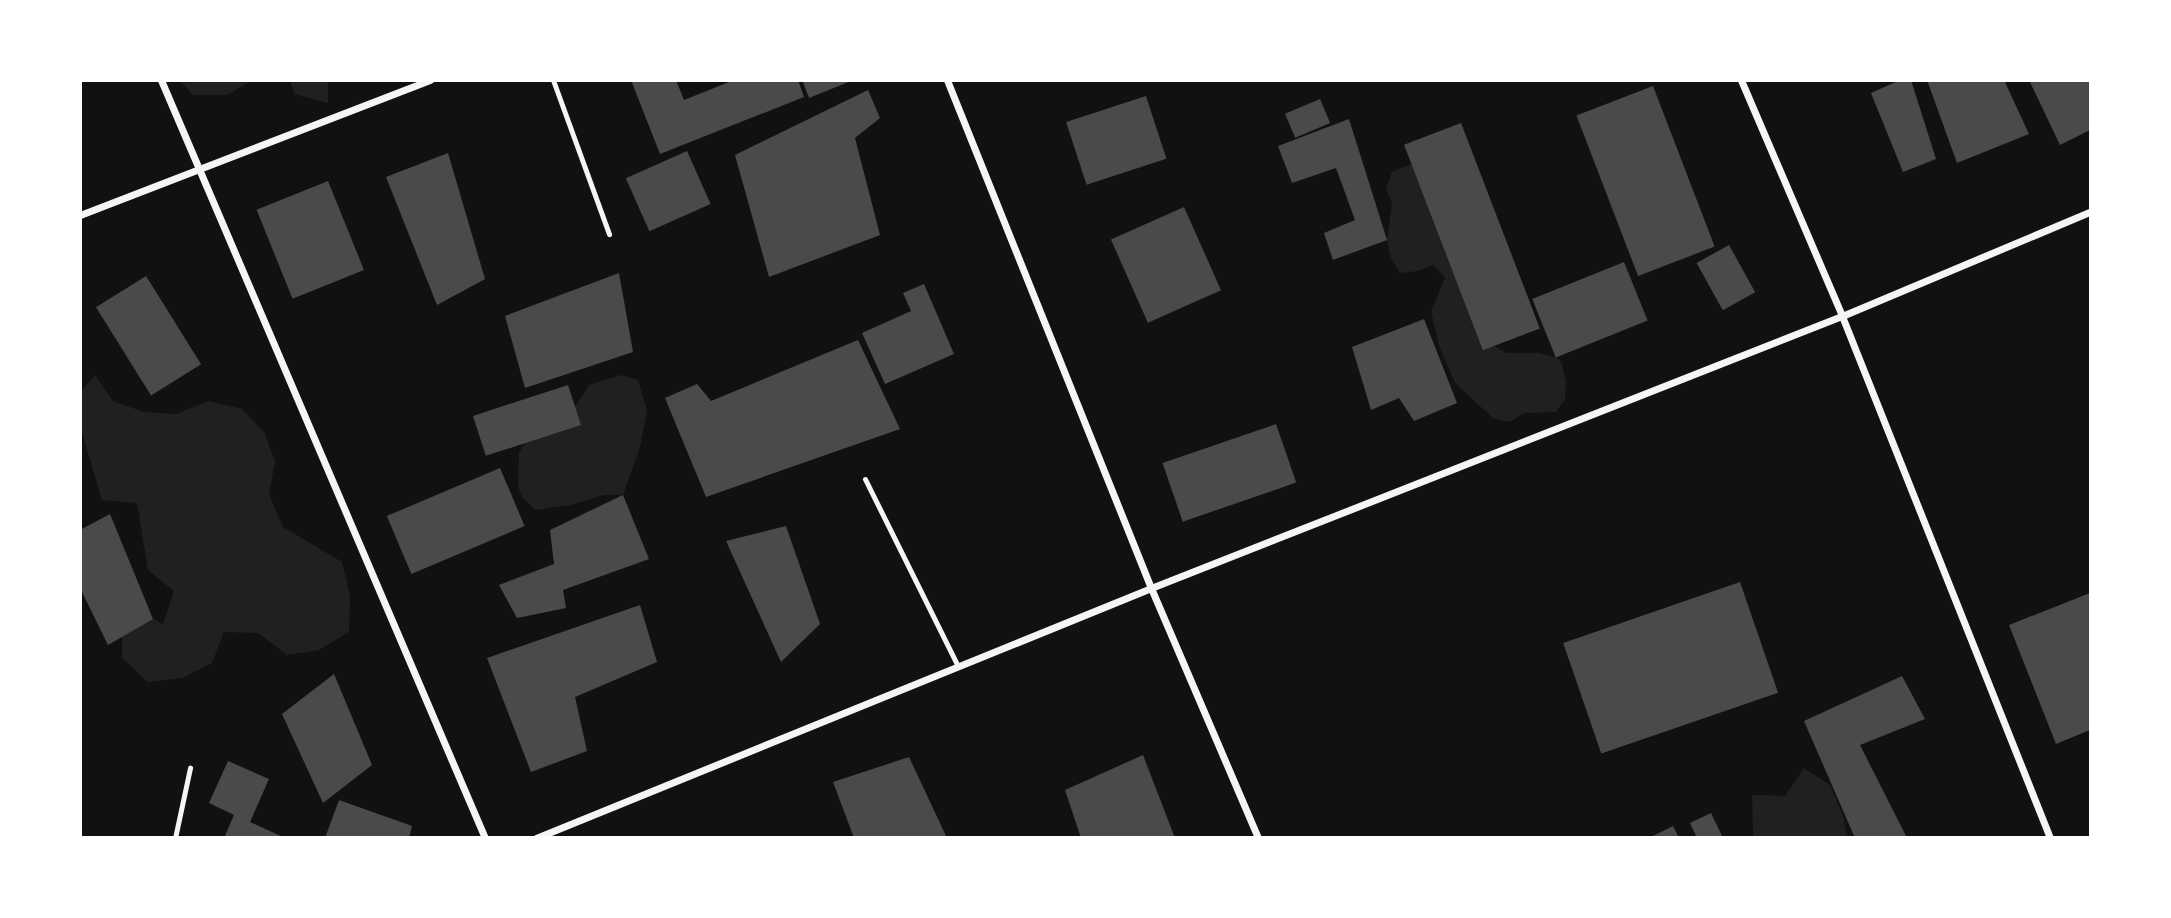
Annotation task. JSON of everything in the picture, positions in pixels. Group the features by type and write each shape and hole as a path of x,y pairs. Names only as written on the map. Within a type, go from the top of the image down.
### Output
{"street":[{"path":"161,80 485,838"},
{"path":"80,215 429,80"},
{"path":"947,80 1151,588 1258,838"},
{"path":"1741,80 1842,316 2050,838"},
{"path":"536,838 1151,588 1842,316 2091,212"}],"lane":[{"path":"553,80 609,234"},
{"path":"865,479 958,666"},
{"path":"175,838 190,768"}],"shaded area":[{"path":"180,81 251,81 227,95 193,95"},
{"path":"290,81 328,81 328,103 295,94"},
{"path":"1424,159 1481,338 1506,353 1539,353 1558,358 1566,382 1565,399 1556,412 1524,413 1510,422 1493,418 1455,383 1439,346 1431,311 1445,278 1433,265 1418,271 1400,273 1391,258 1387,240 1392,204 1386,189 1392,172"},
{"path":"95,375 113,401 144,412 177,414 208,401 242,409 264,432 275,461 269,494 283,527 342,562 350,596 349,632 319,650 287,655 258,633 224,632 212,663 183,678 148,682 122,658 122,634 153,619 163,624 174,591 148,570 137,503 102,500 81,429 80,392"},
{"path":"621,375 638,380 647,411 640,447 623,495 604,495 570,505 536,510 523,498 518,487 519,452 529,438 560,430 589,385"},
{"path":"1804,768 1830,785 1843,815 1847,837 1753,837 1752,795 1785,796"}],"building":[{"path":"631,80 676,80 684,100 734,80 798,80 804,97 660,154"},
{"path":"802,80 851,80 851,81 809,98"},
{"path":"1900,80 1911,80 1936,159 1903,172 1871,93"},
{"path":"1927,80 2004,80 2029,134 1957,163"},
{"path":"2029,80 2090,80 2090,130 2060,145"},
{"path":"1653,86 1715,247 1638,276 1576,115"},
{"path":"868,90 880,118 855,138 880,235 769,277 735,155"},
{"path":"1146,96 1166,159 1087,185 1066,122"},
{"path":"1320,99 1330,123 1295,138 1285,114"},
{"path":"1349,119 1387,240 1333,260 1324,233 1355,220 1336,168 1292,183 1278,146"},
{"path":"1461,123 1540,328 1483,350 1404,145"},
{"path":"687,151 711,204 649,231 626,178"},
{"path":"448,153 485,279 437,305 386,177"},
{"path":"328,181 364,270 293,299 257,210"},
{"path":"1184,207 1221,290 1148,323 1111,240"},
{"path":"1729,245 1755,292 1723,310 1697,263"},
{"path":"1624,262 1648,320 1556,357 1532,299"},
{"path":"619,273 633,352 525,388 505,316"},
{"path":"146,276 201,364 151,395 96,307"},
{"path":"924,284 954,354 885,384 862,333 911,311 903,293"},
{"path":"1424,319 1457,403 1414,421 1399,398 1371,410 1352,347"},
{"path":"858,340 900,429 706,497 665,398 697,384 711,401"},
{"path":"568,385 581,425 486,456 473,416"},
{"path":"1276,424 1296,483 1183,522 1163,463"},
{"path":"500,468 525,526 411,574 387,516"},
{"path":"623,495 649,559 563,590 566,608 517,618 499,585 554,564 550,530"},
{"path":"110,514 153,619 108,645 80,588 80,530"},
{"path":"786,526 820,624 781,662 726,541"},
{"path":"1740,582 1778,693 1601,754 1563,643"},
{"path":"2090,593 2090,730 2056,744 2009,625"},
{"path":"640,605 657,662 575,697 587,751 531,772 487,658"},
{"path":"334,674 372,765 323,803 282,714"},
{"path":"1902,676 1925,719 1860,745 1906,836 1855,838 1804,721"},
{"path":"1143,755 1175,838 1081,838 1065,790"},
{"path":"909,757 947,838 854,838 833,782"},
{"path":"228,761 269,779 250,822 285,838 224,838 234,815 209,803"},
{"path":"339,800 412,826 409,838 325,838"},
{"path":"1711,813 1723,838 1697,838 1690,823"},
{"path":"1673,826 1679,838 1649,838"}]}
